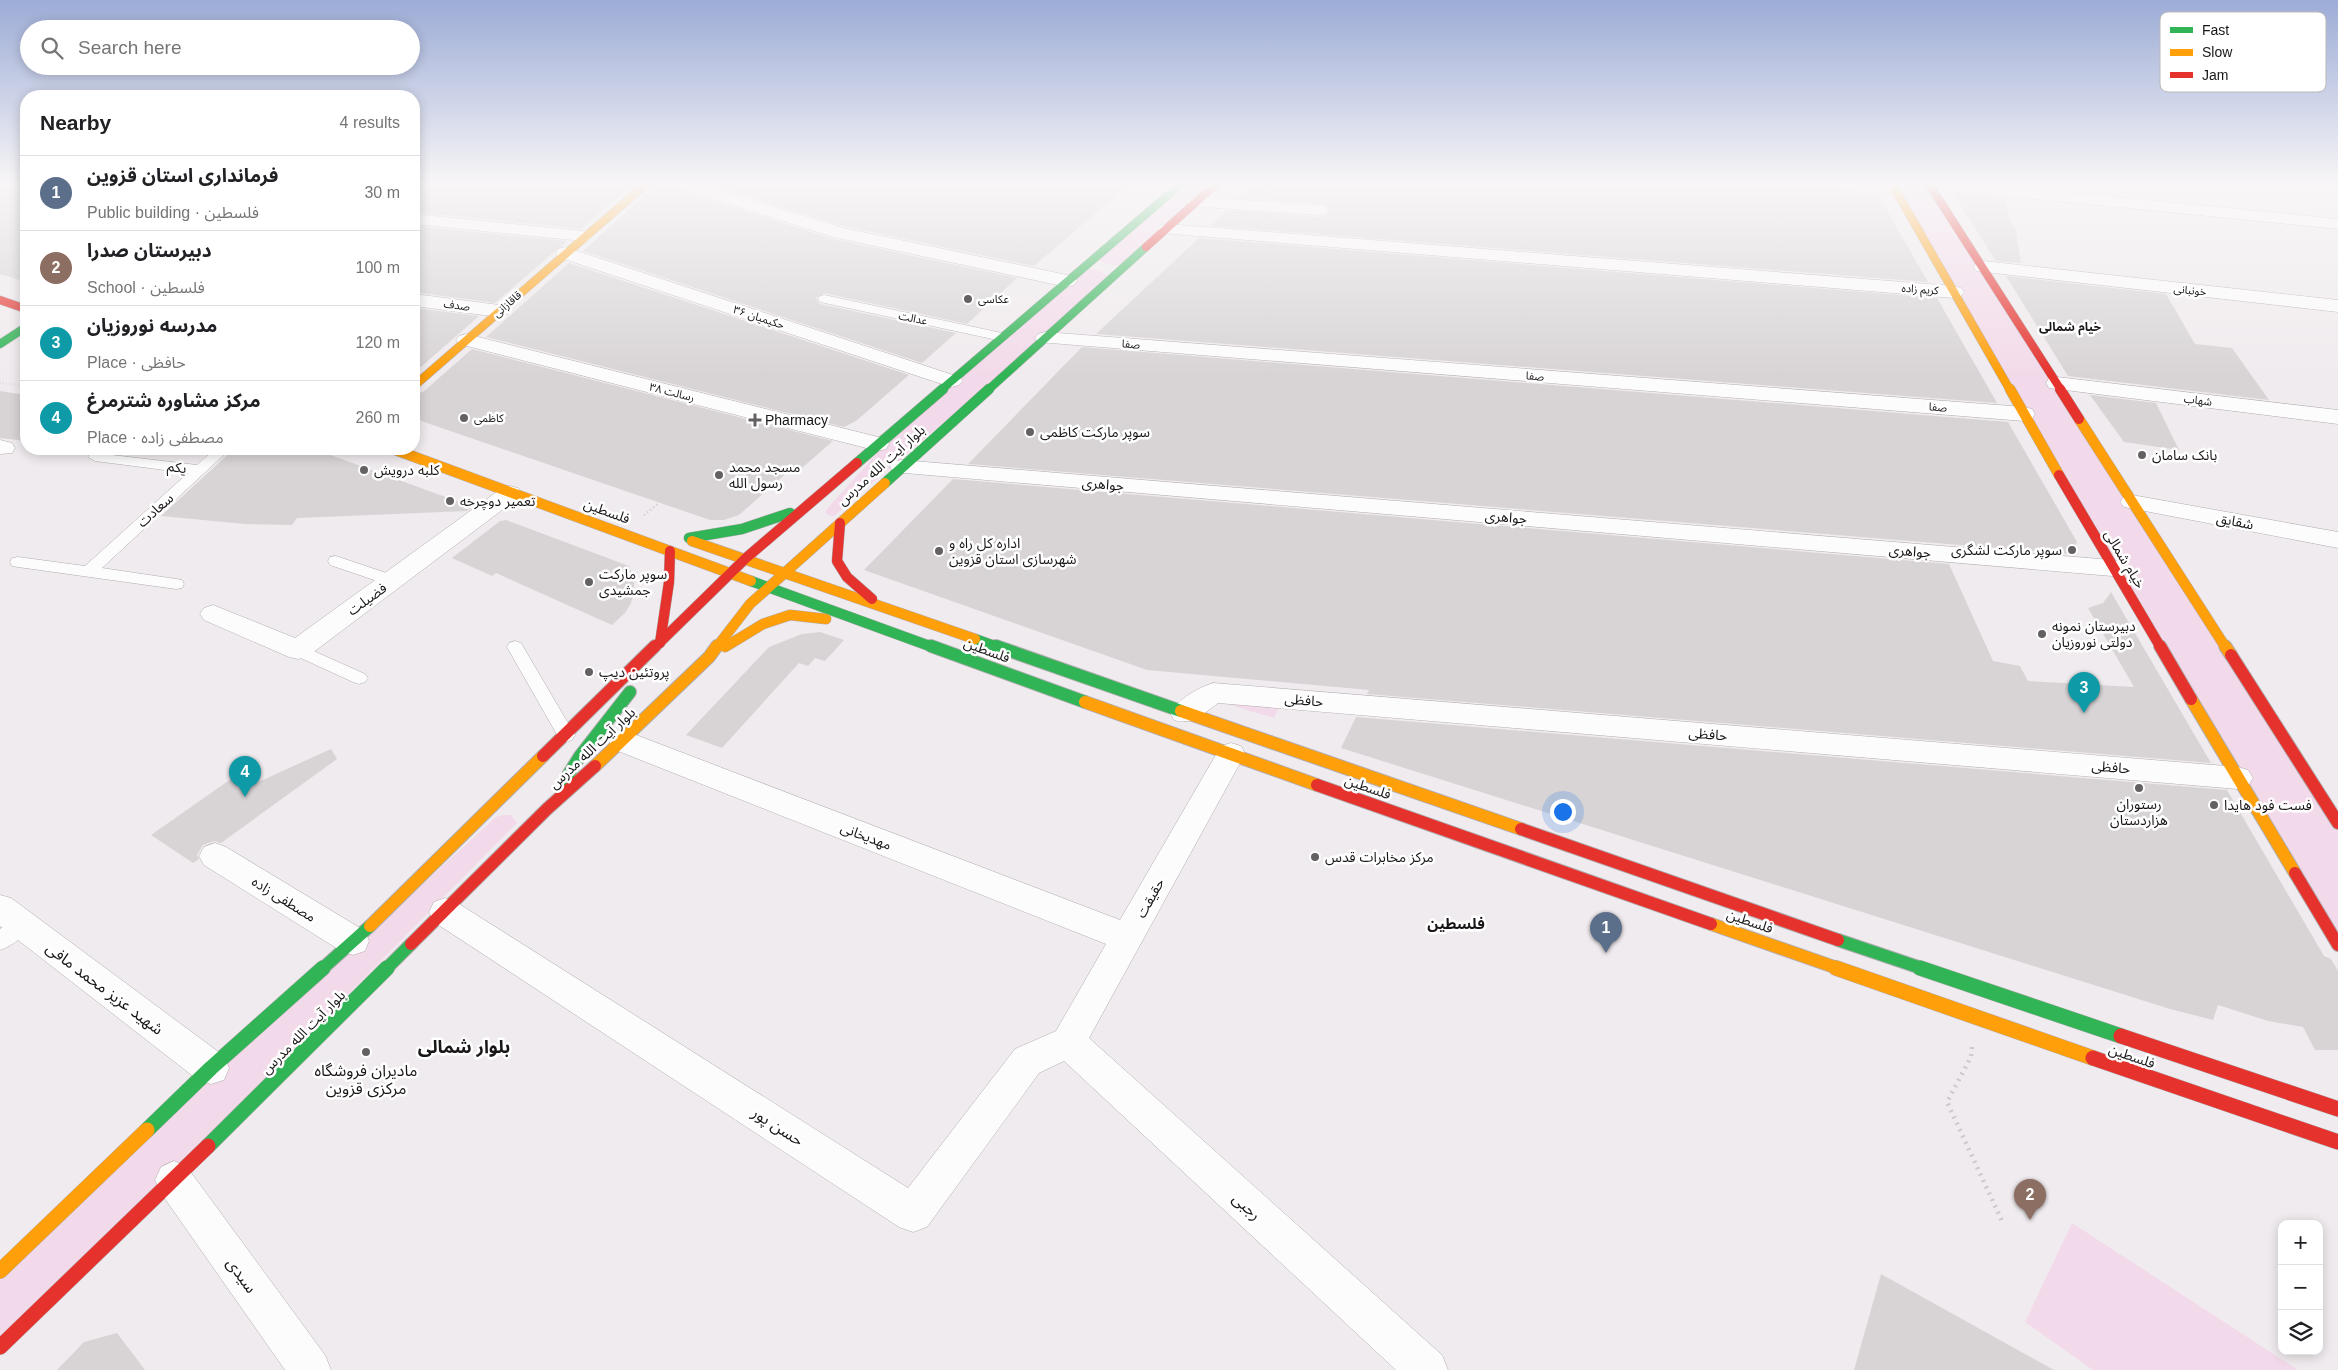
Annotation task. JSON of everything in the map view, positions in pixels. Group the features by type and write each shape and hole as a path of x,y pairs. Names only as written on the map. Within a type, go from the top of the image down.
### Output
{"main road":[{"name":"قاقازانی","path":"420,381 570,248"},
{"name":"بلوار آیت الله مدرس","path":"0,1271 211,1068 362,933 746,558 1106,248"},
{"name":"بلوار آیت الله مدرس","path":"0,1347 174,1180 547,809 623,740 709,657 750,604 789,565 840,523 1146,248"},
{"name":"خیام شمالی","path":"1929,248 2112,568 2338,946"},
{"path":"1971,248 2338,823"},
{"path":"1095,257 1106,264 1125,266"},
{"path":"1082,268 1101,270 1111,279"},
{"path":"0,300 20,307"},
{"path":"0,344 20,331"},
{"path":"781,544 863,469 907,420"},
{"name":"فلسطین","path":"409,455 730,573 740,582 768,588 1231,754 2228,1106 2338,1142"},
{"path":"685,538 742,529 801,509"},
{"name":"فلسطین","path":"637,521 766,566 789,565 880,606 1184,714 2023,1004 2337,1108"},
{"path":"840,523 838,561 847,577 880,606"},
{"path":"660,643 669,582 670,551"},
{"path":"768,588 766,566 770,554"},
{"path":"740,582 746,558"},
{"path":"709,657 763,624 790,615 868,624"},
{"path":"547,809 580,756 637,683"},
{"path":"362,933 496,817"},
{"path":"415,941 516,827 517,823"}],"street":[{"path":"909,248 1067,281"},
{"name":"کریم زاده","path":"1404,248 1954,292"},
{"name":"۳۶ حکیمیان","path":"565,253 952,381"},
{"name":"خونبانی","path":"1983,267 2338,306"},
{"name":"صدف","path":"420,301 500,311"},
{"name":"صفا","path":"1045,338 2024,414"},
{"name":"۳۸ رسالت","path":"466,340 878,444"},
{"name":"شهاب","path":"2057,383 2338,417"},
{"name":"جواهری","path":"901,467 2112,568"},
{"name":"فضیلت","path":"298,650 510,493"},
{"name":"شقایق","path":"2132,502 2338,540"},
{"path":"212,614 298,650"},
{"name":"حافظی","path":"1184,714 1213,693 2238,778"},
{"name":"مهدیخانی","path":"623,740 1110,930"},
{"name":"حقیقت","path":"1068,1042 1231,754"},
{"name":"مصطفی زاده","path":"215,856 362,933"},
{"name":"حسن پور","path":"445,912 913,1212 1026,1061 1068,1042"},
{"name":"شهید عزیز محمد مافی","path":"7,924 211,1068"},
{"name":"رجبی","path":"1068,1042 1420,1368"},
{"name":"سیدی","path":"174,1180 310,1370"}],"lane":[{"name":"عدالت","path":"824,299 1002,337"},
{"name":"سعادت","path":"88,572 216,455"},
{"name":"یکم","path":"95,456 200,470"},
{"path":"336,561 392,581"},
{"path":"18,562 176,584"},
{"path":"515,647 566,735"},
{"path":"298,650 360,678"}],"path":[{"path":"0,383 20,385"},
{"path":"637,521 659,503"},
{"path":"1973,1016 1971,1057 1946,1102 2002,1221"}],"shaded area":[{"path":"1106,248 1146,248 1125,267 1106,264 1095,257"},
{"path":"1929,248 1970,248 2338,823 2338,945"},
{"path":"1082,268 1101,271 1111,279 834,516 828,515 827,509 907,420"},
{"path":"1228,698 1281,703 1274,718 1227,704"},
{"path":"511,815 517,823 0,1347 0,1271 496,817"},
{"path":"2072,1223 2298,1370 2093,1370 2025,1322"}],"building":[{"path":"0,248 20,248 20,280 0,274"},
{"path":"420,248 559,248 495,303 420,293"},
{"path":"586,248 875,248 1017,278 967,324 824,293 816,298 820,304 956,333 922,363 583,251"},
{"path":"948,248 1055,248 1034,266"},
{"path":"1188,248 1321,248 1937,298 1997,403 1096,334"},
{"path":"1492,248 1908,248 1928,282"},
{"path":"1988,248 2019,248 2021,263 1996,261"},
{"path":"569,263 909,375 856,421 844,427 486,337"},
{"path":"2006,276 2166,294 2195,344 2232,348 2269,400 2068,376"},
{"path":"420,309 479,316 420,368"},
{"path":"1082,347 2008,422 2077,542 2070,554 968,464"},
{"path":"472,349 833,441 795,474 789,471 739,515 724,520 710,520 424,422 420,420 420,393"},
{"path":"0,391 20,394 20,440 0,438"},
{"path":"2090,395 2156,403 2179,450 2124,442"},
{"path":"227,455 330,455 473,507 467,511 297,518 292,525 245,524 161,516"},
{"path":"953,479 1949,564 1993,661 2020,666 2028,681 2134,687 2088,608 2103,603 2111,592 2211,763 1367,694 1369,690 1147,670 864,570"},
{"path":"506,520 629,566 634,580 634,591 631,603 625,613 612,625 496,573 492,576 452,558 500,521"},
{"path":"820,632 844,640 825,661 815,658 808,666 799,663 722,748 686,735 769,647 802,634"},
{"path":"1356,717 2227,790 2324,956 2331,959 2338,971 2338,1050 2315,1050 2303,1027 2268,1021 2218,1005 2213,1020 2170,1009 1341,748"},
{"path":"331,749 337,759 221,843 214,841 203,845 197,855 199,859 193,863 151,835 231,779 245,788"},
{"path":"1881,1274 2054,1370 1854,1370"},
{"path":"117,1333 145,1370 57,1370 84,1342"}],"traffic: fast":[{"path":"857,463 1107,248"},
{"path":"885,483 1145,248"},
{"path":"0,344 20,331"},
{"path":"689,538 742,529 790,513"},
{"path":"751,581 1085,702"},
{"path":"975,639 1181,711"},
{"path":"565,780 580,756 630,692"},
{"path":"147,1130 211,1068 370,926"},
{"path":"1838,940 2121,1036"},
{"path":"208,1146 411,944"}],"traffic: slow":[{"path":"420,381 573,248"},
{"path":"1929,248 2059,475"},
{"path":"2079,419 2231,655"},
{"path":"409,455 751,581"},
{"path":"595,766 709,657 750,604 885,483"},
{"path":"692,541 975,639"},
{"path":"725,647 763,624 790,615 826,619"},
{"path":"2191,699 2295,873"},
{"path":"1085,702 1317,785"},
{"path":"1181,711 1521,829"},
{"path":"370,926 543,756"},
{"path":"1711,924 2093,1058"},
{"path":"0,1271 147,1130"}],"traffic: jam":[{"path":"1970,248 2079,419"},
{"path":"0,300 20,307"},
{"path":"543,756 746,558 857,463"},
{"path":"2059,475 2191,699"},
{"path":"840,523 837,561 847,577 872,599"},
{"path":"660,643 669,582 670,551"},
{"path":"2231,655 2338,823"},
{"path":"411,944 547,809 595,766"},
{"path":"1317,785 1711,924"},
{"path":"1521,829 1838,940"},
{"path":"2295,873 2338,945"},
{"path":"2121,1036 2338,1109"},
{"path":"2093,1058 2338,1142"},
{"path":"0,1347 208,1146"}],"place":[{"name":"عکاسی","path":"968,299"},
{"name":"کاظمی","path":"464,418"},
{"name":"Pharmacy","path":"755,420"},
{"name":"سوپر مارکت کاظمی","path":"1030,432"},
{"name":"بانک سامان","path":"2142,455"},
{"name":"کلبه درویش","path":"364,470"},
{"name":"مسجد محمد رسول الله","path":"719,475"},
{"name":"تعمیر دوچرخه","path":"450,501"},
{"name":"سوپر مارکت لشگری","path":"2072,550"},
{"name":"اداره کل راه و شهرسازی استان قزوین","path":"939,551"},
{"name":"سوپر مارکت جمشیدی","path":"589,582"},
{"name":"دبیرستان نمونه دولتی نوروزیان","path":"2042,634"},
{"name":"پروتئین دیپ","path":"589,672"},
{"name":"مدرسه نوروزیان","path":"2084,713"},
{"name":"رستوران هزاردستان","path":"2139,788"},
{"name":"مرکز مشاوره شترمرغ","path":"245,797"},
{"name":"فست فود هایدا","path":"2214,805"},
{"name":"مرکز مخابرات قدس","path":"1315,857"},
{"name":"فرمانداری استان قزوین","path":"1606,953"},
{"name":"مادیران فروشگاه مرکزی قزوین","path":"366,1052"},
{"name":"دبیرستان صدرا","path":"2030,1220"}],"district":[{"name":"خیام شمالی","path":"2070,327"},
{"name":"فلسطین","path":"1456,924"},
{"name":"بلوار شمالی","path":"464,1047"}]}
